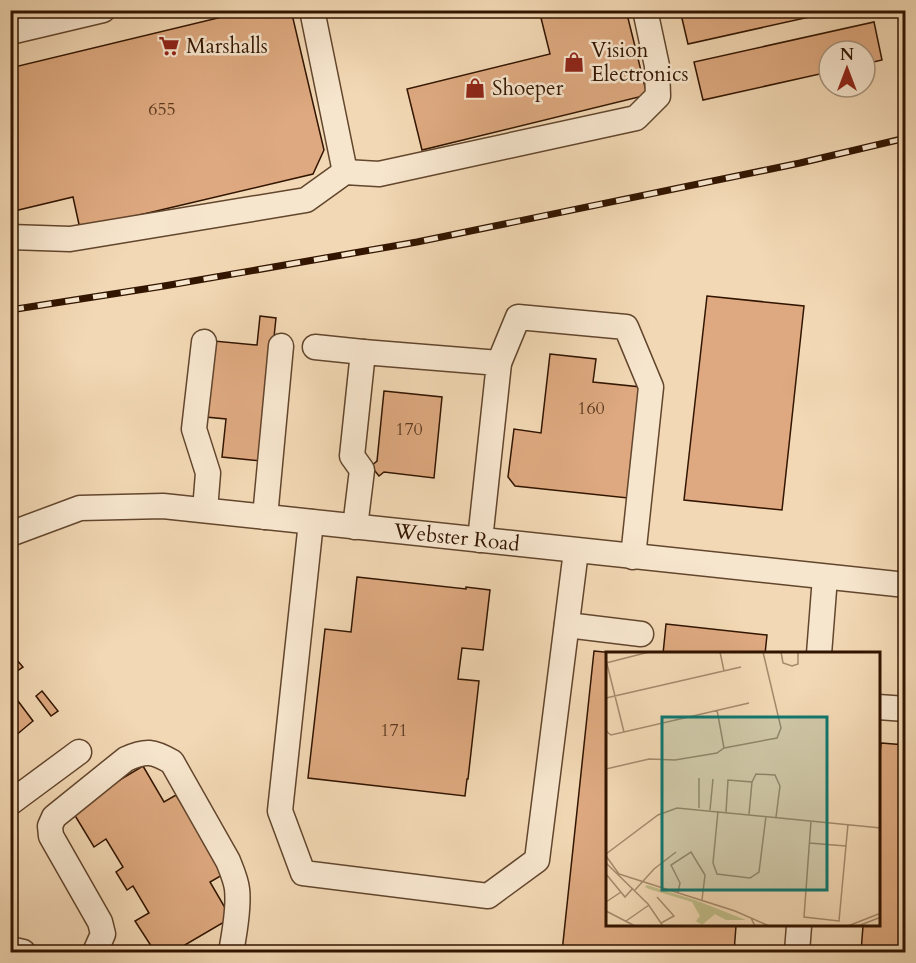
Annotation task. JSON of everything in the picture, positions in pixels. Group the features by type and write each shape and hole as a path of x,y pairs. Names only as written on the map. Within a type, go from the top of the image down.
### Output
{"street":[{"path":"10,32 104,10"},
{"path":"312,10 345,172"},
{"path":"10,237 70,239 306,200 345,172 379,174 636,118 658,96 657,66 645,10"},
{"path":"480,540 499,363 518,317 626,327 651,387 633,557"},
{"path":"204,342 194,429 208,473 204,510"},
{"path":"265,517 281,346"},
{"path":"315,347 499,363"},
{"path":"355,527 362,470 352,456 363,352"},
{"name":"Webster Road","path":"10,534 80,508 163,506 906,585"},
{"path":"311,522 280,811 303,873 488,896 537,860 576,551"},
{"path":"819,652 825,577"},
{"path":"567,625 640,634"},
{"path":"880,707 906,709"},
{"path":"10,803 79,752"},
{"path":"95,952 103,934 100,922 51,836 50,826 54,817 126,759 139,753 150,752 159,754 172,762 235,877 238,891 231,952"},
{"path":"797,952 799,927"},
{"path":"10,949 22,952"}],"building":[{"path":"251,10 291,10 324,150 313,174 80,229 73,197 10,212 10,68"},
{"path":"539,10 626,10 647,95 422,150 407,89 550,54"},
{"path":"680,10 841,10 688,44"},
{"path":"874,22 882,60 877,61 877,39 817,39 817,75 703,100 694,62"},
{"path":"707,296 804,306 782,510 684,500"},
{"path":"260,316 276,318 261,461 222,457 226,419 206,417 214,341 257,345"},
{"path":"550,354 596,359 593,382 641,387 628,498 515,486 508,477 514,429 541,433"},
{"path":"384,391 442,397 434,478 384,472 379,476 371,466 377,461"},
{"path":"357,577 490,590 483,650 462,648 458,679 479,681 465,796 308,778 325,629 351,632"},
{"path":"666,624 767,635 765,652 663,652"},
{"path":"594,651 606,652 606,927 736,927 734,952 562,952"},
{"path":"10,652 23,667 14,673 10,669"},
{"path":"42,691 58,711 51,716 36,696"},
{"path":"18,701 33,721 15,736 10,730 10,707"},
{"path":"881,743 906,745 906,952 861,952 863,927 880,927"},
{"path":"143,766 164,802 176,795 224,874 210,882 231,918 173,952 155,952 135,921 149,913 133,886 127,890 116,872 123,867 106,839 94,847 71,809"}],"railway":[{"path":"10,310 417,242 800,163 906,138"}],"place":[{"name":"Marshalls","path":"169,46"},
{"name":"Vision Electronics","path":"574,62"},
{"name":"Shoeper","path":"475,88"}]}
